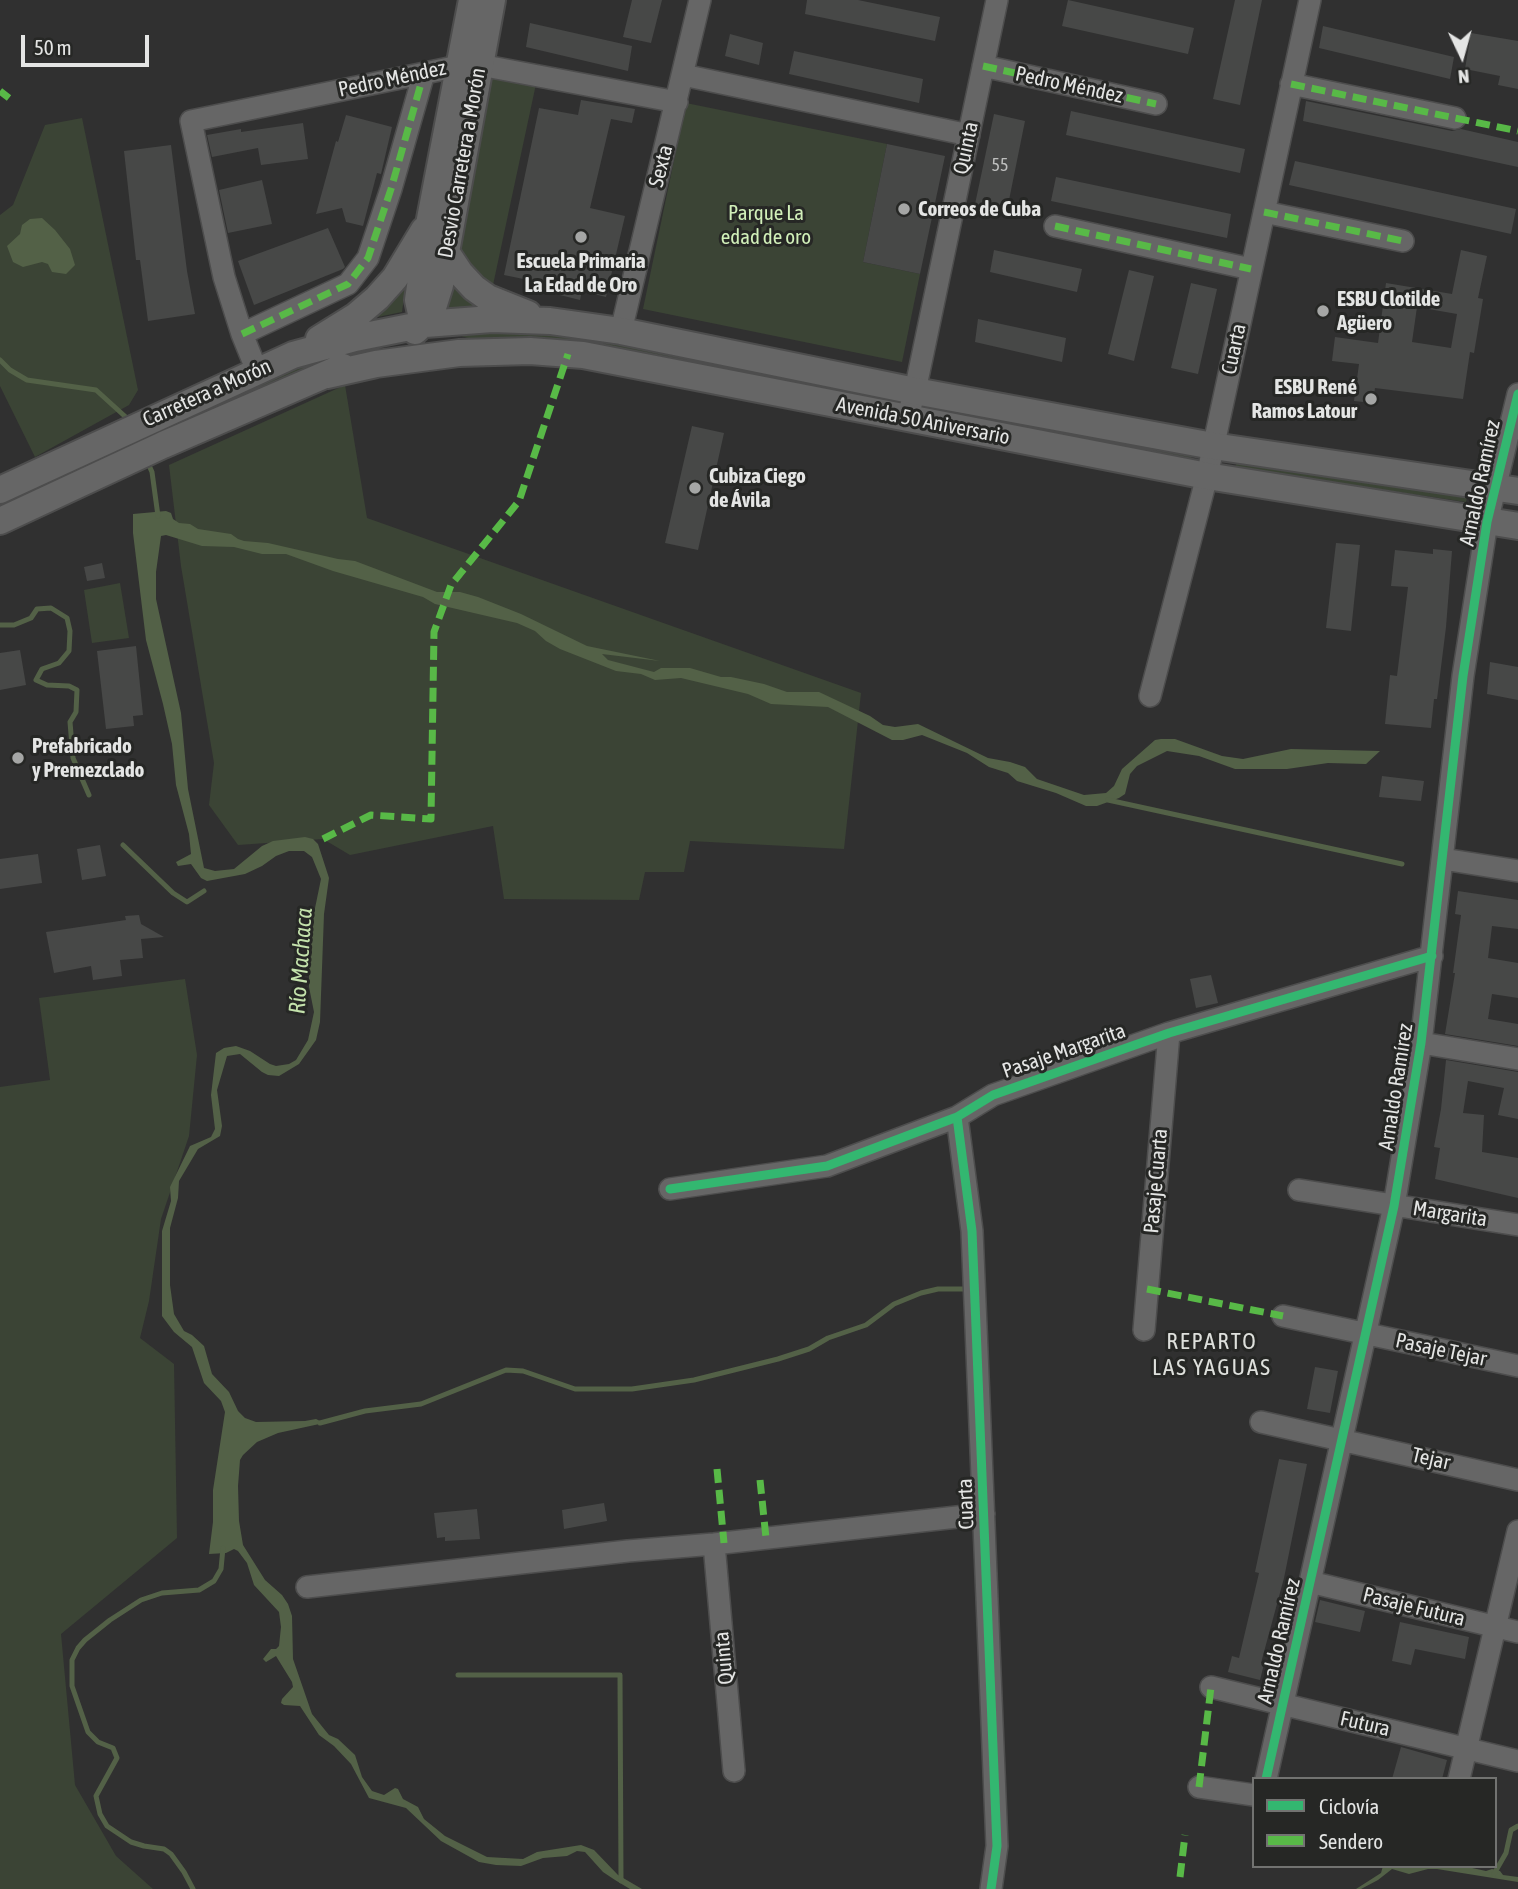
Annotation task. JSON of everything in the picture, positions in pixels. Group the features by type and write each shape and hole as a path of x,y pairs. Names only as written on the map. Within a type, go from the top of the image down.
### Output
{"main road":[{"name":"Desvio Carretera a Morón","path":"472,0 469,65 446,252 435,306 425,324 420,316 418,300 430,219 469,65 492,0"},
{"path":"293,355 356,316 377,298 395,278 430,219"},
{"path":"446,252 460,273 488,298 550,321"},
{"name":"Avenida 50 Aniversario","path":"425,324 492,319 550,321 621,331 915,391 1213,446 1506,490"},
{"path":"327,375 400,341 425,324 435,336 459,353"},
{"name":"Carretera a Morón","path":"0,490 293,355 342,341 425,324"},
{"name":"Avenida 50 Aniversario","path":"327,375 387,362 459,353 530,351 583,355 1207,476 1518,526"},
{"path":"765,391 771,361"},
{"name":"Carretera a Morón","path":"0,521 163,445 327,375"}],"street":[{"name":"Sexta","path":"621,331 700,0"},
{"name":"Quinta","path":"907,419 997,0"},
{"name":"Cuarta","path":"1150,696 1207,476 1310,0"},
{"name":"Pedro Méndez","path":"242,334 224,277 191,121 469,65 677,102"},
{"name":"Pedro Méndez","path":"983,66 1156,104"},
{"path":"257,371 242,334 348,284 368,258 424,73"},
{"path":"683,75 969,135"},
{"path":"1291,84 1455,118"},
{"path":"1264,212 1403,241"},
{"path":"1055,226 1251,269"},
{"name":"Arnaldo Ramírez","path":"1266,1777 1394,1206 1422,1043 1463,676 1487,522 1506,490 1518,394"},
{"path":"1443,859 1518,871"},
{"name":"Pasaje Margarita","path":"670,1189 827,1166 957,1117 993,1095 1169,1033 1432,956"},
{"name":"Pasaje Cuarta","path":"1144,1330 1169,1033"},
{"path":"1422,1043 1518,1059"},
{"name":"Cuarta","path":"957,1117 972,1231 997,1846 991,1889"},
{"name":"Margarita","path":"1299,1190 1518,1226"},
{"name":"Pasaje Tejar","path":"1283,1316 1518,1366"},
{"name":"Tejar","path":"1261,1422 1518,1480"},
{"path":"307,1587 984,1514"},
{"path":"1460,1777 1518,1531"},
{"name":"Quinta","path":"714,1544 734,1772"},
{"name":"Pasaje Futura","path":"1310,1582 1518,1632"},
{"name":"Futura","path":"1211,1687 1518,1761"},
{"path":"1199,1787 1252,1795"}],"green space":[{"path":"491,75 536,84 493,285 479,279 460,254 458,231"},
{"name":"Parque La edad de oro","path":"686,103 887,144 863,262 920,274 902,362 643,309"},
{"path":"82,118 138,390 129,405 35,457 0,386 0,215 13,205 45,125"},
{"path":"452,279 484,307 447,307"},
{"path":"406,283 402,312 363,320"},
{"path":"545,329 745,367 744,374 544,340 468,338 454,334"},
{"path":"354,351 169,428 165,423 332,354"},
{"path":"799,376 892,394 891,401 797,384"},
{"path":"345,385 367,518 861,693 844,849 690,841 684,872 645,872 639,900 504,899 493,826 350,855 323,839 238,845 209,805 214,763 181,566 169,465"},
{"path":"940,406 1193,452 1190,461 938,414"},
{"path":"1237,461 1468,493 1466,502 1235,468"},
{"path":"120,583 129,638 92,643 84,590"},
{"path":"185,979 197,1055 189,1136 161,1219 149,1301 140,1338 174,1364 177,1538 61,1634 75,1785 116,1856 153,1889 0,1889 0,1087 50,1080 39,998"}],"shaded area":[{"path":"42,218 70,249 75,265 66,274 52,272 48,264 42,262 23,267 13,262 7,246 20,234 22,225 30,219"},
{"path":"166,511 179,523 190,524 198,529 231,534 244,541 268,543 355,561 437,592 460,592 478,597 521,614 587,646 660,661 602,654 608,660 654,672 661,668 690,668 721,677 764,684 787,692 819,692 883,725 895,727 918,724 988,758 1025,767 1037,779 1084,795 1106,793 1114,786 1122,769 1155,740 1161,739 1175,739 1222,756 1243,759 1291,749 1380,751 1366,764 1328,763 1287,769 1235,769 1199,756 1167,751 1137,766 1130,774 1125,794 1097,806 1086,806 1017,781 1008,773 989,767 967,753 922,735 892,740 828,707 771,704 748,694 681,678 655,680 641,674 616,671 560,649 535,631 517,623 435,604 423,597 333,571 286,554 262,554 234,547 202,546 166,535 161,536 156,572 156,599 181,713 188,789 204,868 215,871 234,869 262,846 273,841 305,837 318,844 329,878 324,914 320,1022 316,1040 299,1064 279,1076 262,1072 240,1054 227,1056 217,1090 222,1126 220,1136 198,1149 179,1181 178,1198 170,1228 170,1285 174,1314 184,1331 204,1346 212,1374 229,1392 238,1411 245,1418 256,1422 316,1419 324,1423 278,1433 257,1442 243,1455 240,1460 238,1486 243,1545 265,1580 288,1604 292,1616 293,1659 312,1714 329,1735 338,1739 355,1755 362,1777 372,1791 384,1795 395,1788 398,1789 403,1799 418,1807 424,1819 445,1836 487,1857 523,1859 537,1852 581,1845 594,1850 618,1875 642,1889 630,1889 615,1880 603,1872 585,1852 577,1851 567,1856 543,1858 521,1866 479,1862 441,1841 406,1808 369,1798 351,1764 319,1735 300,1706 281,1703 293,1687 292,1682 276,1656 266,1662 263,1659 271,1649 279,1646 279,1612 254,1585 247,1563 234,1549 226,1553 209,1554 213,1490 225,1412 221,1401 204,1383 192,1347 174,1332 162,1316 162,1231 171,1201 170,1187 190,1146 211,1137 215,1129 211,1095 216,1053 236,1046 276,1066 296,1060 308,1040 314,1012 309,987 309,953 321,879 312,857 304,851 289,851 276,856 245,874 207,881 201,878 191,864 178,866 176,862 191,854 189,834 176,785 172,744 146,640 133,533 133,514"},
{"path":"1382,1868 1492,1869 1503,1875 1518,1877 1518,1882 1437,1869 1409,1874 1392,1869 1378,1880 1356,1889 1381,1873"}],"building":[{"path":"632,0 662,0 651,43 623,37"},
{"path":"807,0 858,0 940,17 935,41 805,14"},
{"path":"1068,0 1194,28 1188,54 1062,26"},
{"path":"1235,0 1262,0 1240,105 1213,99"},
{"path":"530,23 632,46 628,71 526,47"},
{"path":"1323,26 1454,57 1450,79 1319,48"},
{"path":"1471,33 1518,41 1518,89 1498,85 1500,76 1465,69"},
{"path":"730,34 763,43 759,65 725,56"},
{"path":"794,51 923,79 919,103 789,74"},
{"name":"Escuela Primaria La Edad de Oro","path":"581,100 635,109 632,123 611,119 590,208 625,216 606,297 582,291 580,300 560,295 562,287 504,275 539,108 578,115"},
{"path":"1306,101 1518,142 1518,167 1303,121"},
{"path":"1071,111 1245,149 1240,173 1066,135"},
{"path":"994,114 1025,121 1006,215 974,209"},
{"path":"346,115 392,127 381,174 377,173 363,226 346,222 342,208 316,214"},
{"path":"303,123 308,159 261,165 258,148 212,157 207,135"},
{"name":"Correos de Cuba","path":"887,144 945,156 920,274 863,262"},
{"path":"171,145 195,314 148,321 140,260 136,260 124,151"},
{"path":"1295,161 1516,209 1511,234 1289,185"},
{"path":"1056,177 1231,214 1227,238 1051,201"},
{"path":"262,180 272,224 228,233 219,190"},
{"path":"328,228 345,267 254,305 238,261"},
{"path":"994,250 1082,269 1077,292 990,272"},
{"path":"1461,250 1487,256 1478,298 1483,299 1474,353 1470,352 1463,399 1375,388 1373,403 1354,401 1359,364 1332,361 1335,337 1378,343 1386,283 1452,294","holes":["1417,307 1457,314 1451,348 1412,342"]},
{"path":"1129,270 1154,276 1134,361 1108,354"},
{"path":"1191,283 1217,289 1198,374 1171,368"},
{"path":"978,319 1066,338 1062,362 975,342"},
{"name":"Cubiza Ciego de Ávila","path":"692,426 724,433 698,550 665,543"},
{"path":"1336,543 1360,545 1351,631 1326,628"},
{"path":"1433,549 1452,551 1446,627 1431,728 1385,724 1390,675 1397,676 1408,587 1391,586 1395,550 1433,554"},
{"path":"102,563 105,578 87,581 84,567"},
{"path":"136,646 143,715 133,716 134,726 106,729 97,651"},
{"path":"20,650 26,685 0,690 0,653"},
{"path":"1490,662 1518,667 1518,700 1487,694"},
{"path":"1382,776 1424,781 1421,801 1379,797"},
{"path":"100,845 106,876 82,880 77,849"},
{"path":"38,854 42,883 0,889 0,859"},
{"path":"1458,891 1518,900 1518,929 1492,926 1488,958 1518,963 1518,998 1492,994 1488,1019 1518,1024 1518,1046 1445,1034 1461,915 1455,914"},
{"path":"139,915 141,924 164,937 141,939 143,958 120,960 122,976 93,980 91,966 54,973 46,932 126,920 125,916"},
{"path":"1211,975 1218,1003 1196,1008 1190,979"},
{"path":"1446,1060 1518,1072 1518,1119 1498,1115 1504,1088 1468,1081 1463,1113 1484,1115 1482,1152 1518,1158 1518,1198 1435,1179 1440,1148 1434,1147"},
{"path":"1315,1367 1338,1371 1330,1413 1307,1409"},
{"path":"1279,1459 1307,1464 1284,1578 1261,1663 1264,1664 1260,1680 1228,1672 1232,1656 1239,1658 1259,1573 1255,1572"},
{"path":"604,1503 607,1521 564,1529 562,1510"},
{"path":"477,1509 480,1539 445,1541 445,1537 437,1538 434,1513"},
{"path":"1320,1600 1365,1611 1360,1632 1315,1622"},
{"path":"1400,1622 1469,1637 1465,1659 1415,1649 1411,1665 1392,1661"},
{"path":"1401,1747 1447,1760 1443,1777 1393,1777"}],"waterway":[{"name":"Río Machaca","path":"0,360 27,380 96,390 129,420"},
{"name":"Río Machaca","path":"147,461 152,472 158,516"},
{"path":"0,625 14,625 31,618 37,609 51,608 67,618 70,631 69,651 59,663 42,669 36,680 47,685 69,686 77,690 76,712 70,722 73,758 89,795"},
{"path":"1108,800 1402,864"},
{"path":"123,845 173,893 187,902 204,891"},
{"path":"320,1423 365,1411 421,1404 506,1370 523,1371 575,1389 632,1389 694,1380 809,1349 828,1338 866,1325 894,1304 921,1293 938,1289 966,1289"},
{"name":"Río Machaca","path":"193,1889 171,1854 164,1849 131,1842 107,1826 100,1814 96,1796 117,1758 113,1748 98,1742 88,1732 72,1686 72,1660 85,1640 141,1600 162,1593 199,1590 214,1581 221,1569 223,1548"},
{"path":"458,1675 620,1675 621,1881"},
{"path":"1494,1874 1506,1853 1511,1830 1518,1826"}],"marked path":[{"path":"983,66 1156,104"},
{"path":"242,334 348,284 368,258 424,73"},
{"path":"1291,84 1518,131"},
{"path":"0,91 9,98"},
{"path":"1264,212 1403,241"},
{"path":"1055,226 1251,269"},
{"path":"323,839 371,815 431,819 434,632 451,585 519,501 568,354"},
{"path":"1147,1289 1283,1316"},
{"path":"717,1469 724,1543"},
{"path":"760,1480 766,1538"},
{"path":"1199,1787 1211,1687"},
{"path":"1180,1877 1185,1835"}],"cycle path":[{"path":"1266,1777 1394,1206 1421,1043 1463,676 1487,522 1518,394"},
{"path":"670,1189 827,1166 957,1117 993,1095 1169,1033 1432,956"},
{"path":"957,1117 972,1231 997,1846 991,1889"}],"place":[{"name":"Correos de Cuba","path":"904,209"},
{"name":"Escuela Primaria La Edad de Oro","path":"581,237"},
{"name":"ESBU Clotilde Agüero","path":"1323,311"},
{"name":"ESBU René Ramos Latour","path":"1371,399"},
{"name":"Cubiza Ciego de Ávila","path":"695,488"},
{"name":"Prefabricado y Premezclado","path":"18,758"}],"district":[{"name":"REPARTO LAS YAGUAS","path":"1212,1355"}]}
